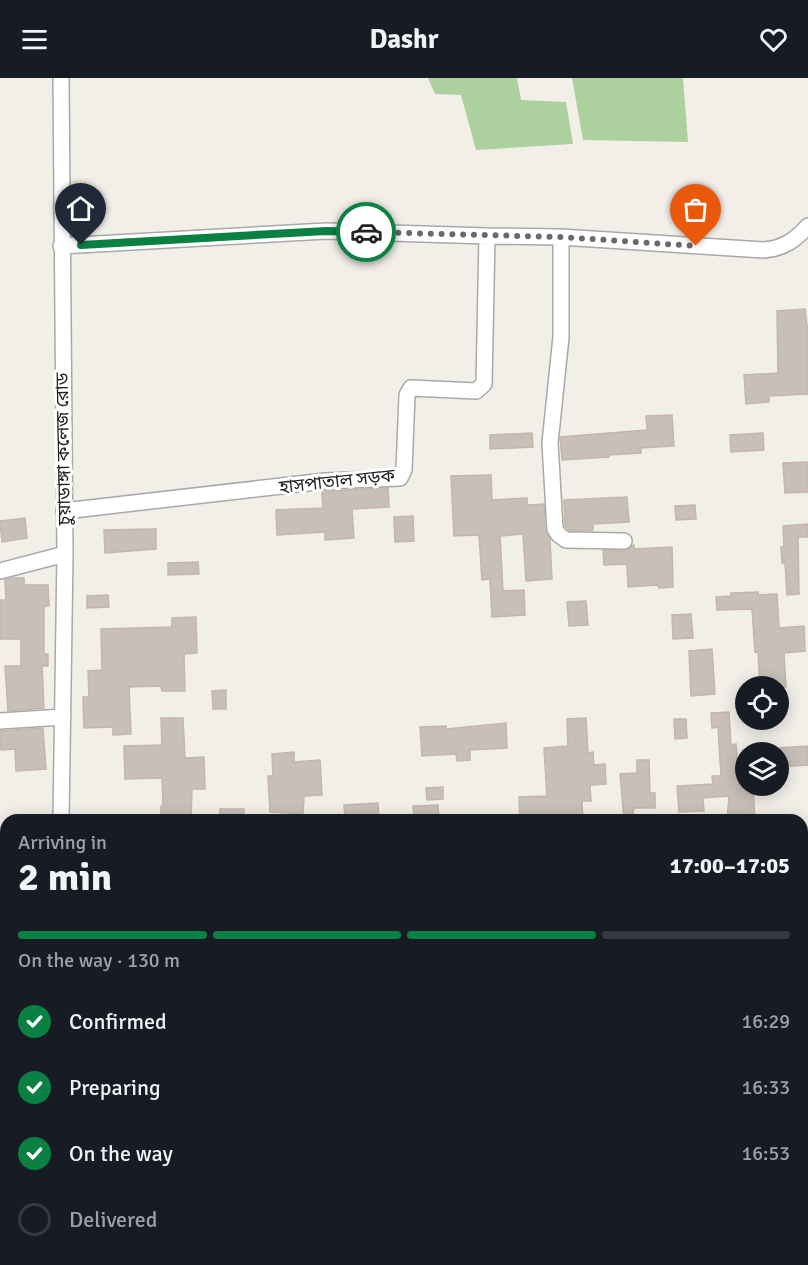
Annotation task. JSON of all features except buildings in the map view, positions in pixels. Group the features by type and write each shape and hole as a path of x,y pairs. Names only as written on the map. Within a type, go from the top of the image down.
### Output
{"street":[{"name":"চুয়াডাঙ্গা কলেজ রোড","path":"61,78 65,554 61,814"},
{"path":"61,246 326,231 561,237 764,250 777,249 788,244 806,230"},
{"name":"হাসপাতাল সড়ক","path":"64,511 325,481 400,478 404,470 407,395 411,388 476,391 484,384 487,236"},
{"path":"561,237 561,338 550,443 555,529 566,540 624,541"},
{"path":"0,571 65,554"},
{"path":"0,721 63,717"}],"green space":[{"path":"428,78 517,78 521,100 566,102 573,144 476,150 461,95 435,94"},
{"path":"572,78 683,78 688,142 583,140"}],"way so far":[{"path":"366,232 561,237 696,246"}],"route":[{"path":"81,245 326,231 366,232"}]}
